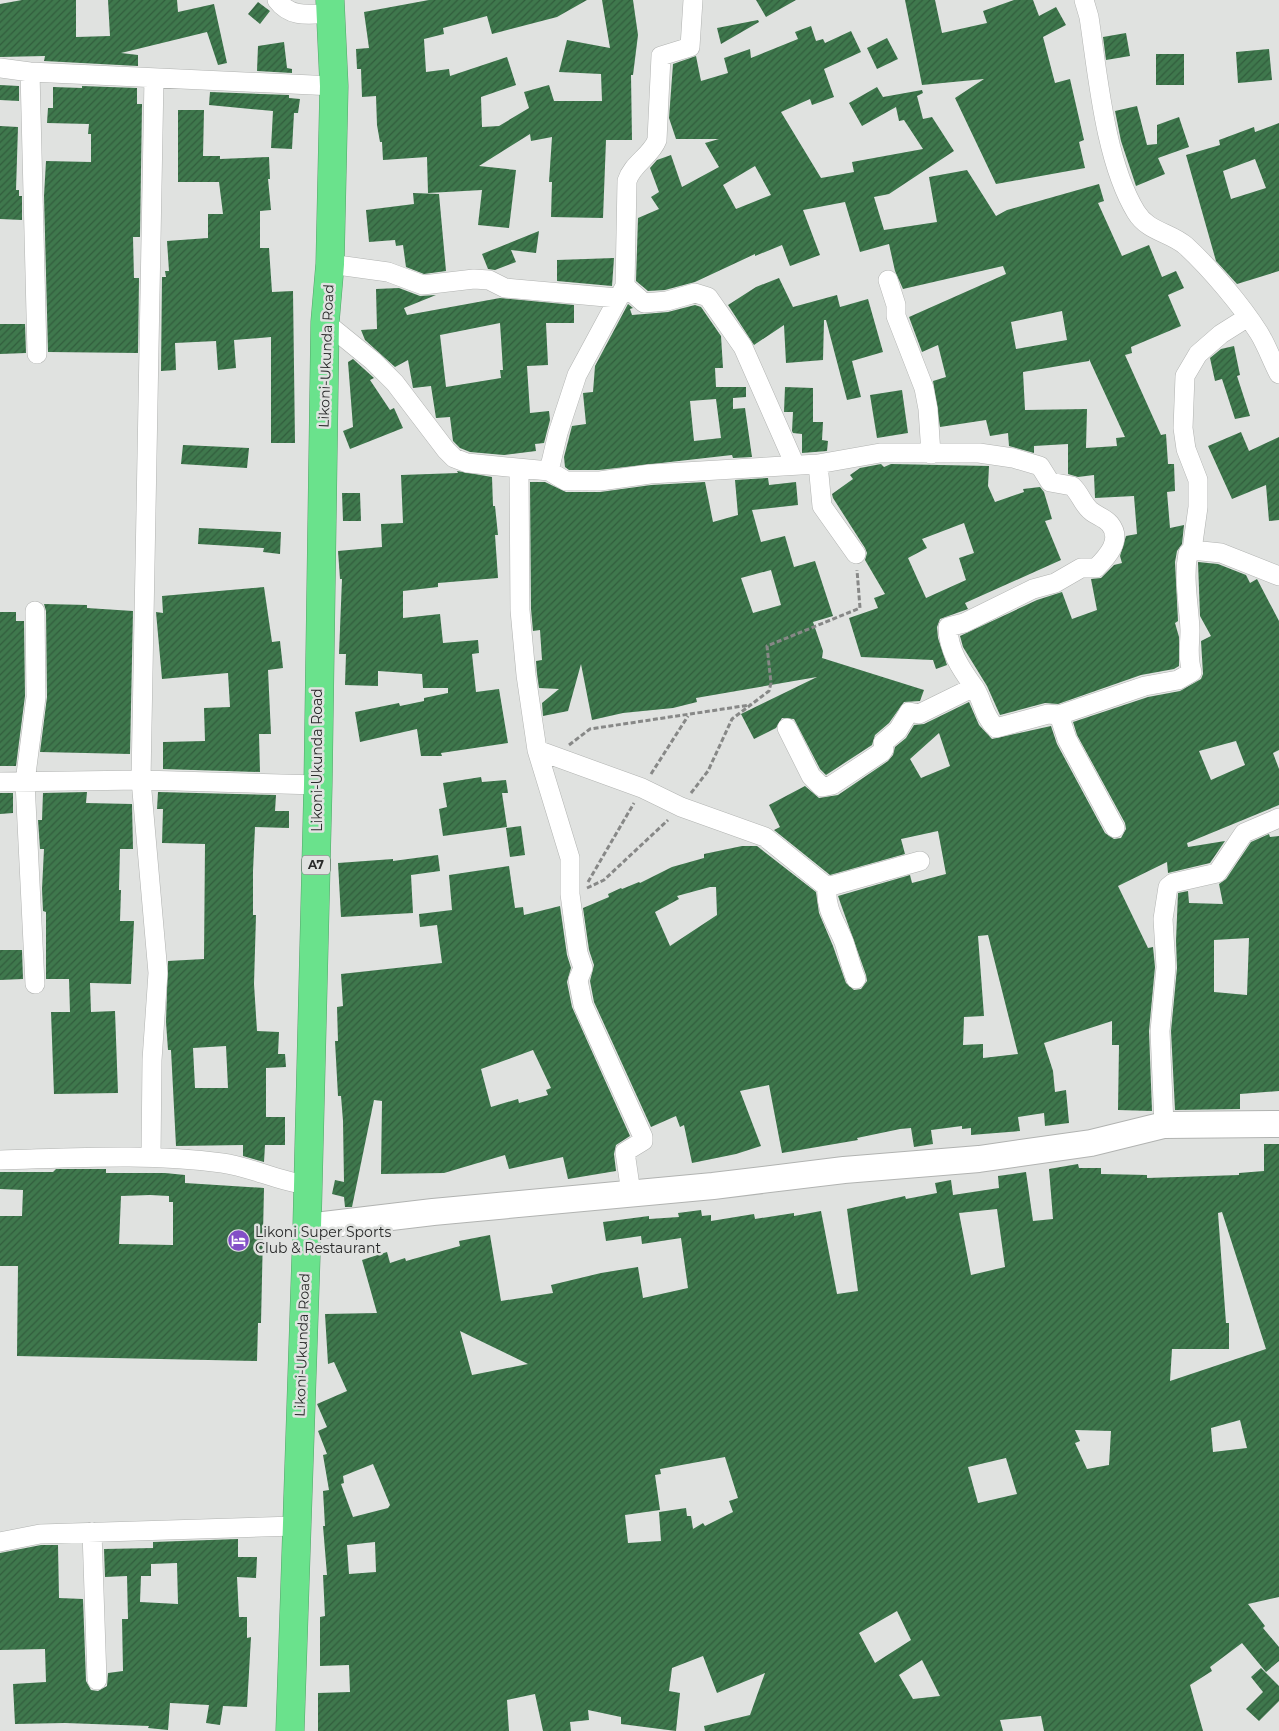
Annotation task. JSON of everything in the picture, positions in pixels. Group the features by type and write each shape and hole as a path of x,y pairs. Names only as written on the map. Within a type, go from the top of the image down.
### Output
{"highway":[{"name":"Likoni-Ukunda Road","path":"290,1731 307,1227 318,785 324,322 330,264 334,86 331,6"}],"street":[{"path":"277,0 284,9 295,14 331,6"},
{"path":"549,471 558,433 577,375 621,292 627,181 634,167 654,146 657,140 660,56 690,47 693,0"},
{"path":"1084,0 1089,17 1113,153 1125,189 1137,212 1153,229 1184,245 1248,317 1279,374"},
{"path":"0,68 30,72 334,86"},
{"path":"30,72 37,354"},
{"path":"151,1156 152,1060 158,972 141,780 154,78"},
{"path":"330,264 388,272 423,285 474,279 489,280 505,288 621,292 644,303 667,301 695,293 704,294 743,348 795,465"},
{"path":"888,280 896,305 896,316 924,388 928,409 931,454"},
{"path":"324,322 372,361 395,383 454,458 467,463 549,471 566,481 600,481 650,474 818,464 880,453 979,453 1013,458 1040,466 1053,484 1074,488 1092,513 1110,524 1115,541 1110,551 1096,568 1081,568 1055,583 1033,589 964,623 948,627 948,638 955,653 957,664 980,695 988,721 996,728 1048,714 1059,715 1144,686 1178,680 1192,672 1187,646 1190,632 1185,569 1188,553 1192,550 1198,508 1198,480 1186,449 1183,428 1185,376 1198,354 1221,334 1248,317"},
{"path":"818,464 822,506 856,554"},
{"path":"519,469 520,610 526,675 538,750 570,858 570,894 578,953 583,968 578,980 584,1005 643,1137 643,1141 625,1152 631,1193"},
{"path":"1192,550 1221,553 1279,576"},
{"path":"35,611 36,697 25,782 35,984"},
{"path":"787,728 811,776 822,787 832,785 882,752 884,749 883,743 898,730 909,712 919,714 974,687"},
{"path":"1059,715 1067,739 1115,828"},
{"path":"538,750 642,788 681,807 765,837 827,887"},
{"path":"0,782 141,780 318,785"},
{"path":"1164,1124 1160,1031 1166,967 1164,920 1168,887 1173,883 1217,873 1244,833 1279,818"},
{"path":"827,887 920,861"},
{"path":"827,887 826,899 830,916 845,945 856,979"},
{"path":"307,1227 713,1186 844,1170 979,1159 1091,1143 1164,1124 1279,1124"},
{"path":"0,1160 151,1156 224,1163 283,1182 307,1186"},
{"path":"0,1542 27,1535 296,1526"},
{"path":"92,1532 97,1680"}],"path":[{"path":"732,719 769,691 771,687 767,646 860,608 856,554"},
{"path":"561,757 573,740 590,729 751,705"}],"building":[{"path":"22,0 76,0 76,37 110,36 108,0 177,0 178,12 214,4 227,63 218,65 207,32 121,53 138,55 138,66 44,61 45,56 0,57 0,4"},
{"path":"429,0 587,0 557,17 492,34 487,16 443,28 444,34 424,39 426,72 449,69 450,76 507,57 516,85 481,97 482,127 499,126 529,108 524,92 549,85 554,101 602,101 601,74 559,72 567,40 610,48 602,0 633,0 638,35 633,75 631,75 632,140 606,140 603,218 551,217 552,182 549,182 552,137 531,141 530,134 479,166 516,170 509,228 478,225 482,190 428,193 427,157 383,160 382,142 380,142 377,125 376,96 362,97 361,69 357,69 356,49 369,48 364,12"},
{"path":"756,0 796,0 766,17"},
{"path":"905,0 935,0 942,33 987,23 983,11 1014,0 1033,0 1039,16 1056,7 1066,25 1043,37 1055,83 1070,79 1084,140 1079,142 1085,168 996,184 955,98 984,79 922,85"},
{"path":"258,2 270,11 260,24 248,14"},
{"path":"758,20 759,22 721,44 717,28"},
{"path":"811,26 816,41 823,39 825,43 851,31 861,52 824,69 834,97 812,105 810,99 781,112 821,178 854,172 852,162 923,149 904,120 899,121 896,107 862,126 849,103 877,87 883,97 922,90 923,93 917,96 923,119 932,117 954,151 889,194 874,197 884,230 937,222 929,177 967,170 996,216 1007,210 1099,184 1104,201 1098,203 1122,256 1149,245 1162,277 1176,271 1184,288 1168,295 1181,326 1131,347 1132,353 1125,355 1161,435 1166,434 1168,464 1174,464 1175,491 1167,492 1170,528 1184,525 1182,544 1177,551 1175,562 1178,621 1175,623 1179,637 1179,666 1174,669 1141,675 1058,704 1045,703 1000,715 987,686 963,647 960,636 1037,600 1062,592 1072,619 1097,610 1091,579 1101,578 1114,565 1122,563 1120,556 1126,536 1137,534 1134,496 1095,498 1094,475 1078,477 1068,474 1068,444 1034,446 1034,453 1009,446 1008,433 990,436 986,420 940,427 933,381 946,377 938,345 922,352 909,317 1006,274 1003,266 903,289 895,271 889,244 860,252 845,202 803,210 820,255 790,266 782,245 755,256 755,254 695,282 665,290 648,291 636,281 638,218 659,209 651,197 659,192 650,168 657,160 671,155 682,187 719,167 705,143 719,139 676,139 669,118 673,64 696,56 701,81 728,73 724,58 750,49 751,58 798,39 795,32","holes":["755,166 771,195 736,209 723,185","1062,311 1067,340 1016,349 1011,322","1089,359 1125,437 1116,438 1117,446 1086,448 1087,409 1025,410 1023,372 1089,361"]},
{"path":"1126,33 1130,56 1106,60 1103,37"},
{"path":"887,38 898,59 877,69 867,48"},
{"path":"284,42 287,68 292,69 292,73 257,71 258,46"},
{"path":"1269,49 1272,80 1238,83 1236,52"},
{"path":"1156,54 1184,54 1184,85 1156,85"},
{"path":"0,85 19,86 19,101 0,100"},
{"path":"82,86 137,88 137,104 142,104 140,237 133,237 134,278 139,278 138,353 48,352 44,196 46,161 91,162 91,134 88,134 89,124 47,123 48,108 53,108 53,87 82,88"},
{"path":"210,92 289,95 289,98 300,99 298,113 294,113 292,149 271,148 273,111 209,105"},
{"path":"1137,106 1147,145 1157,144 1157,125 1179,117 1189,147 1158,158 1165,174 1136,186 1121,141 1115,111"},
{"path":"178,110 204,110 203,156 220,156 220,159 269,157 270,179 268,179 271,210 260,211 260,248 269,248 272,292 293,291 295,443 271,443 271,337 234,340 236,368 218,370 216,341 175,343 176,370 161,371 162,277 166,277 165,271 169,271 167,241 208,238 208,214 223,214 219,182 178,182"},
{"path":"1279,123 1279,271 1237,284 1216,261 1186,155 1220,145 1219,140 1254,127 1255,132","holes":["1255,159 1266,188 1231,199 1223,171"]},
{"path":"0,126 18,127 16,190 19,190 19,196 22,196 22,220 0,219"},
{"path":"413,193 439,194 446,271 424,274 406,267 403,245 396,246 395,240 369,242 366,210 414,204"},
{"path":"539,231 536,253 511,250 516,262 495,270 488,269 482,254"},
{"path":"614,258 612,286 557,281 557,260"},
{"path":"779,278 793,307 837,295 840,307 868,299 883,352 852,361 861,397 847,400 826,320 824,320 823,360 786,363 784,325 754,345 728,305 756,287"},
{"path":"399,288 420,296 436,295 404,308 407,315 500,298 574,305 574,323 546,323 548,365 527,366 530,413 549,411 550,420 544,443 535,444 536,451 504,455 470,452 460,448 453,441 450,417 436,418 431,386 413,388 408,360 395,367 365,340 361,330 377,329 376,289","holes":["500,323 503,370 500,370 501,378 446,387 440,335"]},
{"path":"628,304 633,308 630,309 632,315 668,312 695,305 701,307 721,336 723,368 715,368 716,387 746,387 746,397 733,398 733,409 745,408 752,457 733,458 732,455 599,470 569,470 565,467 564,457 572,426 586,424 583,393 593,392 595,366","holes":["716,399 721,438 694,441 690,401"]},
{"path":"0,324 25,324 26,353 0,354"},
{"path":"1234,346 1240,375 1237,376 1250,416 1235,419 1222,379 1215,381 1210,358 1221,349"},
{"path":"353,359 374,378 370,380 390,410 394,408 403,428 350,449 343,431 353,427 348,362"},
{"path":"785,387 813,388 813,422 823,422 822,440 828,441 827,451 802,453 802,434 793,433 792,431 793,412 784,412"},
{"path":"902,390 908,433 877,438 870,395"},
{"path":"1241,432 1249,451 1279,437 1279,520 1269,521 1266,485 1232,499 1208,446"},
{"path":"183,445 249,448 247,468 181,464"},
{"path":"881,464 884,467 891,464 989,466 988,486 995,502 1024,492 1023,489 1040,487 1044,492 1052,519 1045,521 1061,560 965,603 968,609 940,619 937,627 938,638 947,665 936,669 933,660 861,657 849,618 878,608 874,598 885,594 865,560 867,553 865,548 832,494 853,479 850,475 860,468","holes":["964,523 974,553 959,558 966,580 926,598 908,558 927,548 922,539"]},
{"path":"457,471 492,477 493,506 495,506 498,535 495,535 498,578 438,583 438,587 403,591 403,618 440,614 443,643 478,640 479,653 472,654 476,692 499,689 508,743 441,753 442,756 421,756 417,729 360,742 355,712 399,703 400,706 424,701 424,698 448,693 448,688 423,688 422,674 378,671 378,686 345,685 346,654 339,654 342,579 340,579 338,551 382,547 381,524 403,523 401,475 458,473"},
{"path":"768,478 769,485 796,482 798,505 752,510 761,542 785,536 794,567 815,561 833,616 813,622 823,651 822,658 924,690 920,701 904,702 889,723 875,735 872,745 826,775 820,769 794,719 782,718 776,728 754,739 741,714 817,677 696,698 697,702 673,708 623,713 592,720 581,664 568,711 543,716 542,703 559,689 539,688 537,674 536,661 542,660 540,630 533,631 531,609 530,482 545,482 566,492 600,492 651,485 705,482 713,522 738,515 735,480","holes":["771,570 781,605 753,613 741,578"]},
{"path":"342,493 360,493 361,521 343,521"},
{"path":"199,528 281,532 280,554 263,552 264,548 198,544"},
{"path":"1198,562 1218,564 1246,575 1250,583 1257,579 1279,621 1279,750 1273,753 1279,769 1279,805 1187,843 1188,847 1225,841 1210,863 1168,873 1167,862 1118,886 1148,948 1153,947 1155,967 1149,1031 1152,1111 1118,1110 1119,1045 1112,1045 1112,1021 1044,1043 1053,1071 1055,1092 1066,1090 1069,1123 1045,1126 1044,1113 1018,1117 1020,1131 971,1135 971,1128 962,1129 962,1126 931,1130 933,1144 914,1147 911,1128 900,1129 857,1138 858,1140 782,1153 769,1085 740,1091 761,1146 736,1154 692,1163 684,1125 680,1127 676,1116 651,1127 594,1002 590,981 594,965 589,950 583,908 609,897 608,894 621,888 640,883 672,867 704,858 704,854 742,846 757,846 816,892 819,913 846,983 854,990 861,989 867,981 866,975 838,896 910,875 912,883 946,874 938,831 901,839 905,854 830,875 774,830 780,827 769,805 805,786 819,798 838,795 888,761 893,755 895,747 906,738 914,725 924,724 969,702 979,725 992,739 1051,726 1057,744 1105,833 1114,839 1121,838 1126,829 1125,823 1077,735 1073,722 1148,697 1180,691 1201,679 1203,674 1201,641 1211,636 1200,616","holes":["939,733 950,766 921,778 910,759","1236,741 1245,765 1211,780 1199,751","716,887 717,915 670,946 655,912 679,899 677,896","988,935 1018,1054 983,1058 983,1044 963,1045 964,1017 984,1016 978,936"]},
{"path":"264,587 272,642 280,641 283,668 268,670 271,734 259,734 260,772 163,769 163,742 205,741 204,708 230,707 228,673 162,679 156,612 163,613 162,596"},
{"path":"44,604 87,605 87,608 133,611 130,754 40,752 47,697 46,611"},
{"path":"0,612 16,612 16,621 24,621 25,696 16,766 0,766"},
{"path":"481,777 482,782 506,780 508,793 502,793 507,827 443,836 439,809 447,807 443,783"},
{"path":"87,792 86,803 132,804 133,849 120,849 119,890 121,890 120,921 134,921 131,984 90,983 91,1012 115,1011 118,1093 54,1094 51,1012 70,1012 69,979 46,979 46,912 43,911 42,889 44,849 40,849 38,820 42,820 43,793"},
{"path":"158,792 276,795 275,811 289,811 289,828 255,827 253,915 256,915 254,984 257,1031 279,1032 278,1054 285,1054 286,1067 266,1068 266,1117 285,1117 285,1145 265,1145 264,1162 243,1156 243,1145 176,1146 171,1050 168,1050 166,1022 168,961 204,959 205,844 162,843 163,809 157,809","holes":["226,1046 228,1088 195,1088 193,1048"]},
{"path":"0,793 13,793 13,813 0,814"},
{"path":"521,826 525,855 510,857 506,828"},
{"path":"1269,834 1270,837 1279,836 1279,1091 1240,1094 1240,1109 1175,1110 1171,1031 1177,968 1178,893 1188,891 1189,903 1223,904 1219,884 1226,879 1251,842","holes":["1249,938 1247,995 1214,992 1214,940"]},
{"path":"438,855 440,871 411,875 413,913 341,917 338,863 393,859 393,861"},
{"path":"509,866 515,908 523,907 524,915 560,906 567,955 571,968 567,982 572,1007 630,1136 616,1145 614,1154 616,1171 568,1179 563,1157 509,1169 505,1155 444,1173 381,1174 382,1101 374,1100 352,1207 345,1207 344,1197 332,1194 335,1180 344,1182 343,1121 341,1096 338,1096 335,1041 338,1041 337,1007 343,1006 341,974 442,963 437,925 420,927 419,914 452,910 449,875","holes":["533,1050 551,1088 546,1090 548,1095 519,1103 518,1099 491,1107 481,1069"]},
{"path":"0,950 22,950 23,979 0,980"},
{"path":"1264,1144 1279,1144 1279,1597 1248,1604 1265,1626 1263,1628 1279,1647 1279,1661 1266,1672 1242,1643 1210,1667 1212,1671 1190,1685 1203,1731 1044,1731 1041,1716 1000,1720 1003,1731 705,1731 704,1726 750,1715 765,1673 717,1693 703,1656 672,1668 669,1691 680,1693 676,1731 621,1724 621,1717 588,1710 589,1720 570,1722 571,1731 543,1731 535,1694 507,1700 509,1731 318,1731 318,1693 350,1692 349,1665 320,1666 320,1617 325,1616 323,1575 327,1575 323,1526 325,1526 323,1491 329,1490 323,1455 327,1454 318,1431 327,1427 317,1404 347,1391 334,1362 328,1364 325,1314 377,1313 362,1260 387,1252 390,1263 405,1258 406,1261 460,1246 459,1241 490,1235 501,1301 553,1293 551,1285 601,1273 638,1267 643,1298 688,1288 681,1238 642,1244 641,1236 606,1241 603,1222 649,1216 649,1219 679,1217 678,1213 701,1210 702,1216 711,1215 711,1221 754,1214 755,1219 794,1213 794,1216 821,1211 837,1294 858,1291 847,1209 905,1196 906,1199 937,1193 935,1183 951,1180 953,1195 999,1188 998,1176 1026,1172 1033,1221 1053,1219 1049,1169 1078,1164 1079,1168 1101,1168 1101,1174 1147,1175 1147,1178 1239,1175 1239,1173 1264,1171","holes":["997,1209 1005,1267 971,1275 959,1213","1222,1212 1266,1349 1170,1381 1172,1349 1229,1349 1229,1323 1226,1323 1218,1213","460,1331 528,1364 472,1375","1240,1420 1247,1448 1213,1452 1211,1428","1075,1430 1111,1431 1109,1465 1087,1469 1075,1443 1080,1441","725,1457 738,1498 729,1501 733,1512 705,1526 703,1523 693,1529 691,1516 687,1516 686,1508 659,1512 661,1541 628,1543 625,1515 660,1510 655,1475 661,1474 660,1469","1006,1458 1017,1494 978,1503 968,1467","373,1464 390,1505 388,1508 353,1517 341,1484 344,1483 343,1476","375,1542 376,1572 349,1574 347,1545","897,1611 911,1640 875,1663 859,1633","922,1660 940,1696 913,1699 899,1675"]},
{"path":"56,1169 106,1169 106,1173 165,1173 185,1175 185,1183 264,1188 261,1323 258,1323 257,1361 17,1356 18,1266 0,1266 0,1216 22,1216 23,1190 0,1189 0,1172 53,1172","holes":["121,1196 169,1196 169,1202 173,1202 173,1245 119,1244"]},
{"path":"238,1539 238,1557 257,1557 256,1578 237,1577 239,1617 247,1617 247,1638 251,1637 247,1707 223,1706 220,1725 206,1723 209,1705 170,1703 168,1730 148,1728 149,1726 65,1723 15,1724 13,1684 46,1682 45,1649 0,1650 0,1553 41,1545 58,1545 59,1598 83,1599 86,1681 91,1690 98,1691 107,1686 108,1673 123,1671 122,1619 128,1619 127,1576 105,1577 104,1549 153,1548 153,1542","holes":["177,1563 178,1604 140,1602 141,1576 151,1576 151,1564"]},
{"path":"1261,1668 1279,1686 1279,1701 1259,1721 1246,1709 1263,1692 1251,1677"}],"place":[{"name":"Likoni Super Sports Club & Restaurant","path":"239,1240"}]}
